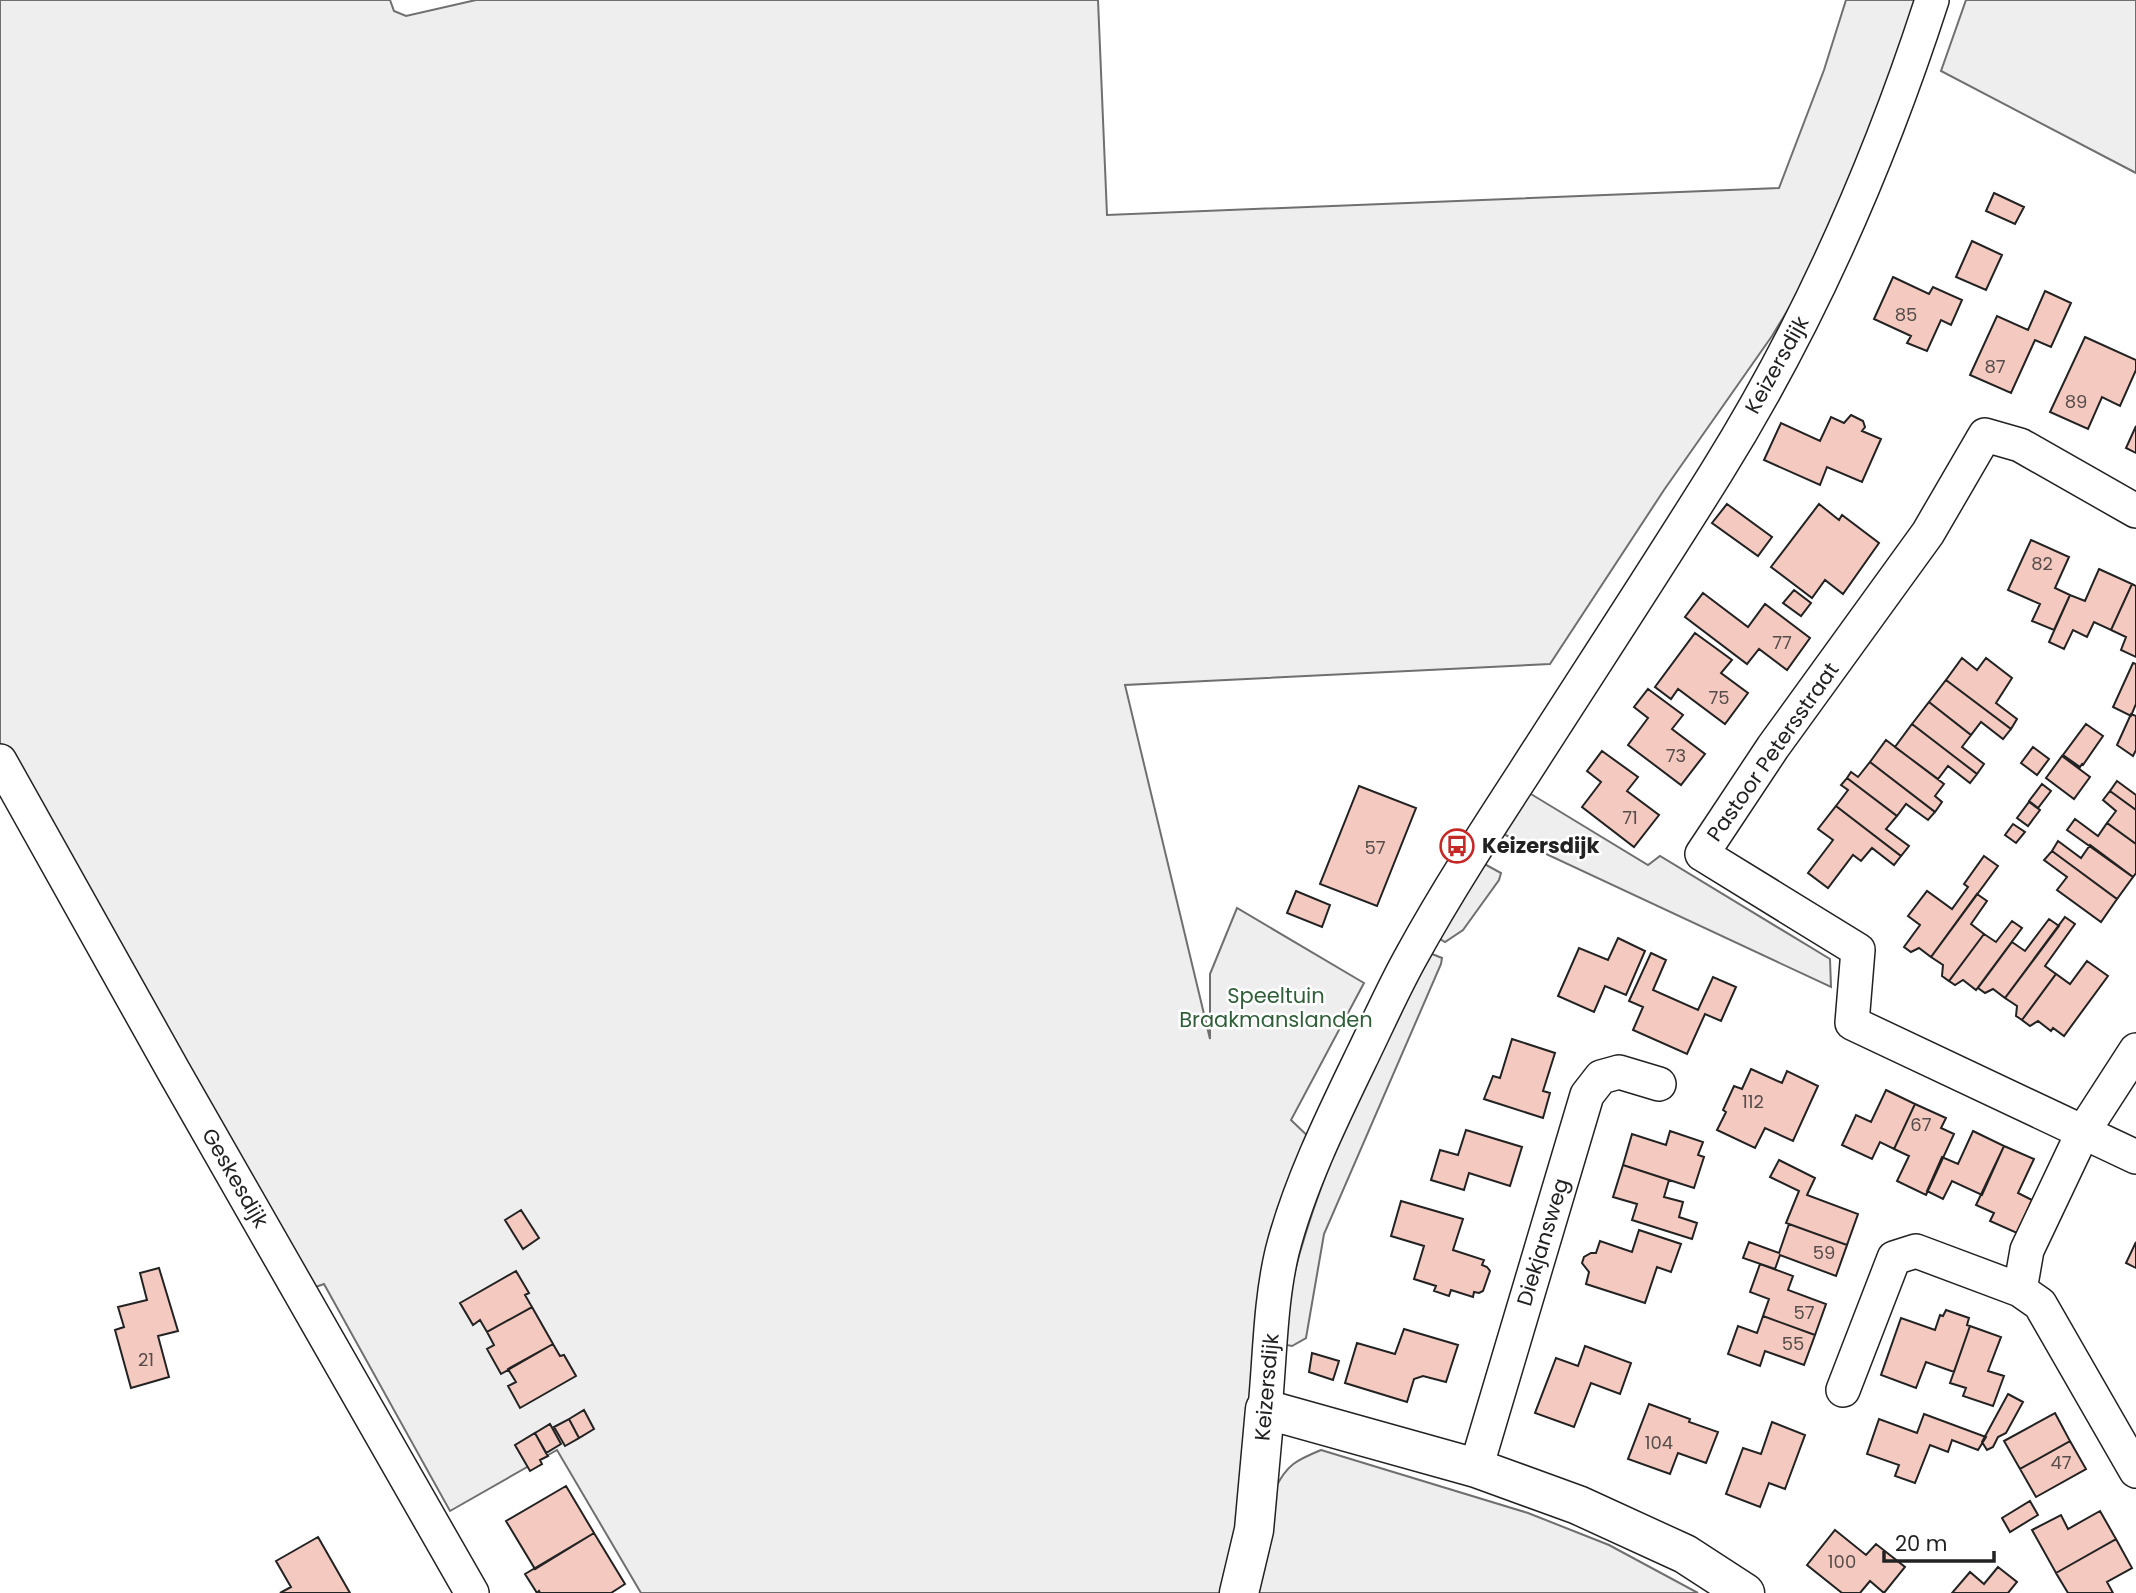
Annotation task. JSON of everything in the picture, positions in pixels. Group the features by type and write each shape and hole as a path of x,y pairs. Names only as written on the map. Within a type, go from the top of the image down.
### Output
{"street":[{"name":"Keizersdijk","path":"1239,1593 1254,1530 1274,1301 1282,1252 1316,1158 1357,1067 1427,928 1717,470 1792,342 1868,178 1909,71 1932,0"},
{"name":"Pastoor Petersstraat","path":"2083,1132 1852,1023 1858,950 1702,854 1773,747 1928,533 1985,435 2020,445 2136,511"},
{"name":"Geskesdijk","path":"0,761 472,1593"},
{"path":"2020,1290 2027,1250 2083,1132 2136,1050"},
{"name":"Diekjansweg","path":"1476,1468 1587,1095 1601,1077 1619,1072 1658,1084"},
{"path":"2083,1132 2136,1157"},
{"path":"1843,1390 1894,1258 1916,1251 2020,1290 2040,1304 2136,1471"},
{"path":"1265,1409 1476,1468 1578,1505 1685,1554 1745,1593"}],"green space":[{"name":"Speeltuin Braakmanslanden","path":"0,0 390,0 394,11 406,16 476,0 1098,0 1107,215 1779,188 1824,70 1846,0 1919,0 1824,250 1772,336 1664,490 1550,664 1125,685 1210,1039 1210,974 1237,908 1364,983 1291,1120 1313,1141 1257,1387 1227,1593 641,1593 557,1450 450,1511 324,1284 310,1289 0,750"},
{"path":"1966,0 2136,0 2136,173 1941,71"},
{"path":"1526,791 1648,865 1660,856 1830,959 1831,987 1499,832"},
{"path":"1479,861 1501,873 1499,880 1463,930 1445,942 1435,936"},
{"path":"1427,952 1442,958 1441,964 1324,1234 1306,1338 1292,1346 1281,1344 1300,1252 1316,1202 1360,1093"},
{"path":"1321,1450 1528,1513 1609,1545 1698,1593 1255,1593 1275,1489 1294,1464"}],"building":[{"path":"1994,193 2024,207 2015,224 1986,211"},
{"path":"1972,241 2002,255 1986,290 1956,277"},
{"path":"1893,277 1929,294 1933,287 1962,300 1951,325 1941,320 1927,351 1907,343 1911,336 1874,319"},
{"path":"2045,291 2071,303 2051,347 2035,340 2011,393 1970,375 1997,316 2028,330"},
{"path":"2085,337 2136,360 2136,370 2120,406 2102,397 2088,429 2050,412"},
{"path":"1851,415 1863,421 1865,427 1862,431 1881,439 1862,482 1827,467 1820,485 1764,460 1781,423 1820,441 1831,417 1844,423"},
{"path":"2136,426 2136,453 2126,448"},
{"path":"1727,504 1772,537 1758,556 1712,523"},
{"path":"1819,504 1839,520 1842,515 1879,543 1843,594 1825,580 1812,598 1771,567"},
{"path":"2031,540 2069,557 2055,588 2070,595 2054,630 2032,621 2040,604 2008,590"},
{"path":"2099,569 2132,584 2111,630 2094,622 2087,637 2073,630 2064,649 2049,642 2070,595 2085,601"},
{"path":"2132,584 2136,586 2136,657 2121,650 2126,637 2111,630"},
{"path":"1794,590 1811,603 1801,616 1783,603"},
{"path":"1703,593 1748,627 1765,604 1810,638 1787,670 1759,649 1747,664 1685,617"},
{"path":"1695,633 1732,660 1721,673 1748,693 1725,724 1678,689 1671,699 1655,687"},
{"path":"1962,658 1977,670 1986,658 2012,678 1996,703 2017,719 2011,729 1946,680"},
{"path":"2133,663 2136,664 2136,704 2131,716 2113,707"},
{"path":"1946,680 2011,729 2003,739 1981,722 1971,735 1929,702"},
{"path":"1648,689 1683,715 1672,729 1705,754 1681,785 1628,745 1648,718 1634,707"},
{"path":"1929,702 1971,735 1962,747 1984,764 1977,774 1912,724"},
{"path":"2131,714 2136,716 2136,750 2133,756 2117,745"},
{"path":"1912,724 1977,774 1970,783 1948,766 1938,779 1895,747"},
{"path":"2086,724 2103,736 2080,767 2063,755"},
{"path":"1886,740 1944,784 1935,796 1942,802 1935,812 1870,762"},
{"path":"2033,747 2049,759 2037,775 2021,763"},
{"path":"1602,751 1638,777 1627,791 1659,815 1634,847 1582,807 1601,782 1587,771"},
{"path":"2062,756 2090,777 2074,799 2046,778"},
{"path":"1870,762 1935,812 1928,820 1906,804 1897,816 1847,778 1851,772 1858,777"},
{"path":"1847,778 1897,816 1886,829 1909,846 1901,856 1836,806 1848,790 1841,785"},
{"path":"2117,781 2136,795 2136,810 2110,791"},
{"path":"2042,784 2051,791 2038,808 2029,801"},
{"path":"1359,786 1416,808 1377,906 1320,884"},
{"path":"2110,791 2136,810 2136,844 2107,823 2116,811 2103,800"},
{"path":"2029,802 2040,810 2028,826 2017,818"},
{"path":"1836,806 1901,856 1894,865 1872,848 1861,861 1853,855 1828,888 1808,873 1833,840 1818,829"},
{"path":"2075,819 2098,836 2107,823 2136,844 2136,873 2133,877 2067,830"},
{"path":"2013,824 2025,832 2016,843 2005,835"},
{"path":"2058,841 2081,858 2090,845 2133,877 2117,899 2052,851"},
{"path":"2052,851 2117,899 2101,922 2057,890 2067,877 2044,860"},
{"path":"1984,856 1998,866 1931,957 1919,948 1911,952 1904,947 1920,925 1908,916 1927,891 1952,909 1968,887 1964,884"},
{"path":"1296,891 1330,905 1322,927 1287,913"},
{"path":"1977,894 1987,901 1971,924 1984,934 1949,981 1942,976 1943,965 1931,957"},
{"path":"2065,917 2075,924 2045,966 2056,974 2022,1020 2016,1016 2017,1006 2005,998"},
{"path":"2049,919 2059,926 2005,998 1993,989 1985,993 1978,988 2012,942 2025,951"},
{"path":"2012,921 2022,928 1976,990 1963,980 1955,985 1949,981 1984,934 1996,942"},
{"path":"1618,938 1645,951 1626,995 1605,986 1594,1012 1558,996 1579,948 1608,960"},
{"path":"1651,953 1666,960 1653,990 1698,1010 1713,977 1736,987 1721,1021 1705,1014 1687,1054 1633,1030 1643,1007 1629,1001"},
{"path":"2087,961 2108,976 2064,1036 2053,1028 2051,1031 2038,1021 2030,1026 2022,1020 2056,974 2070,984"},
{"path":"1512,1039 1555,1053 1543,1091 1550,1093 1543,1118 1484,1099 1493,1076 1500,1078"},
{"path":"1751,1069 1782,1083 1787,1071 1818,1086 1793,1141 1765,1128 1755,1148 1717,1130 1734,1086 1742,1089"},
{"path":"1886,1090 1915,1104 1894,1149 1880,1142 1872,1159 1842,1145 1856,1115 1871,1122"},
{"path":"1915,1104 1946,1118 1941,1128 1954,1134 1926,1195 1897,1181 1909,1156 1894,1149"},
{"path":"1466,1130 1522,1147 1510,1186 1469,1173 1464,1190 1431,1180 1440,1150 1458,1155"},
{"path":"1670,1131 1703,1142 1698,1155 1704,1157 1694,1188 1623,1165 1632,1134 1666,1145"},
{"path":"1973,1131 2004,1146 1982,1195 1952,1181 1943,1199 1927,1191 1942,1157 1958,1164"},
{"path":"2004,1146 2034,1159 2018,1193 2032,1200 2017,1233 1990,1221 1994,1213 1976,1205"},
{"path":"1779,1160 1815,1178 1807,1195 1858,1214 1847,1245 1786,1223 1799,1191 1770,1177"},
{"path":"1623,1165 1669,1180 1664,1197 1683,1202 1679,1217 1697,1223 1692,1239 1632,1220 1637,1204 1613,1197"},
{"path":"1401,1201 1463,1219 1453,1250 1484,1260 1482,1265 1490,1271 1483,1291 1474,1292 1473,1297 1451,1290 1449,1296 1434,1291 1436,1286 1414,1279 1424,1246 1391,1236"},
{"path":"521,1210 539,1238 523,1249 505,1220"},
{"path":"1789,1224 1847,1245 1836,1276 1780,1255 1775,1269 1743,1258 1749,1242 1779,1253"},
{"path":"1639,1230 1681,1244 1671,1272 1657,1267 1645,1303 1586,1284 1589,1272 1582,1263 1584,1257 1596,1253 1600,1241 1632,1252"},
{"path":"2136,1242 2136,1268 2126,1263"},
{"path":"1760,1264 1793,1276 1788,1290 1826,1304 1815,1335 1763,1316 1769,1299 1750,1292"},
{"path":"159,1268 178,1331 158,1336 169,1377 131,1388 115,1330 124,1327 118,1307 147,1300 140,1273"},
{"path":"516,1271 529,1293 525,1295 532,1307 487,1332 480,1320 473,1325 460,1303"},
{"path":"532,1307 553,1344 501,1374 487,1349 494,1345 487,1332"},
{"path":"1946,1310 1969,1318 1967,1325 1970,1326 1954,1372 1926,1362 1916,1388 1881,1375 1901,1318 1935,1330 1940,1315 1943,1316"},
{"path":"1763,1316 1815,1335 1804,1365 1765,1351 1760,1366 1728,1354 1738,1326 1757,1333"},
{"path":"1970,1326 2001,1337 1988,1371 2004,1376 1993,1406 1963,1396 1966,1388 1950,1383"},
{"path":"1404,1329 1458,1345 1446,1382 1423,1376 1414,1379 1407,1402 1345,1383 1357,1343 1395,1354"},
{"path":"553,1344 560,1356 564,1355 576,1376 520,1408 508,1386 516,1382 508,1369"},
{"path":"1585,1346 1631,1363 1620,1394 1591,1383 1574,1427 1535,1413 1556,1358 1578,1366"},
{"path":"1312,1353 1339,1361 1333,1380 1309,1372"},
{"path":"2008,1394 2023,1402 2006,1433 1998,1437 1993,1447 1987,1450 1982,1442"},
{"path":"1649,1404 1718,1432 1706,1463 1678,1453 1670,1474 1628,1459"},
{"path":"584,1410 594,1429 579,1438 569,1419"},
{"path":"2055,1413 2070,1441 2020,1469 2004,1441"},
{"path":"1924,1414 1986,1437 1978,1450 1952,1440 1948,1452 1930,1445 1915,1483 1895,1476 1899,1465 1867,1454 1879,1419 1917,1433"},
{"path":"569,1419 579,1438 565,1446 554,1427"},
{"path":"1772,1422 1805,1435 1785,1489 1769,1483 1760,1507 1726,1494 1743,1448 1761,1454"},
{"path":"550,1424 561,1444 546,1453 535,1433"},
{"path":"535,1433 548,1456 540,1460 542,1464 530,1471 515,1445"},
{"path":"2070,1441 2086,1469 2036,1497 2020,1469"},
{"path":"566,1486 594,1533 535,1569 506,1521"},
{"path":"2030,1501 2038,1515 2010,1532 2002,1518"},
{"path":"2100,1511 2116,1539 2056,1573 2032,1530 2061,1515 2068,1529"},
{"path":"1835,1530 1866,1555 1876,1544 1905,1567 1884,1593 1870,1581 1860,1593 1842,1593 1807,1565"},
{"path":"594,1533 625,1584 611,1593 537,1593 525,1574"},
{"path":"318,1537 350,1593 280,1593 291,1587 276,1561"},
{"path":"2116,1539 2132,1568 2107,1582 2113,1593 2068,1593 2056,1573"},
{"path":"1998,1567 2017,1582 2008,1593 1952,1593 1970,1572 1984,1584"}],"place":[{"name":"Keizersdijk","path":"1457,846"}]}
